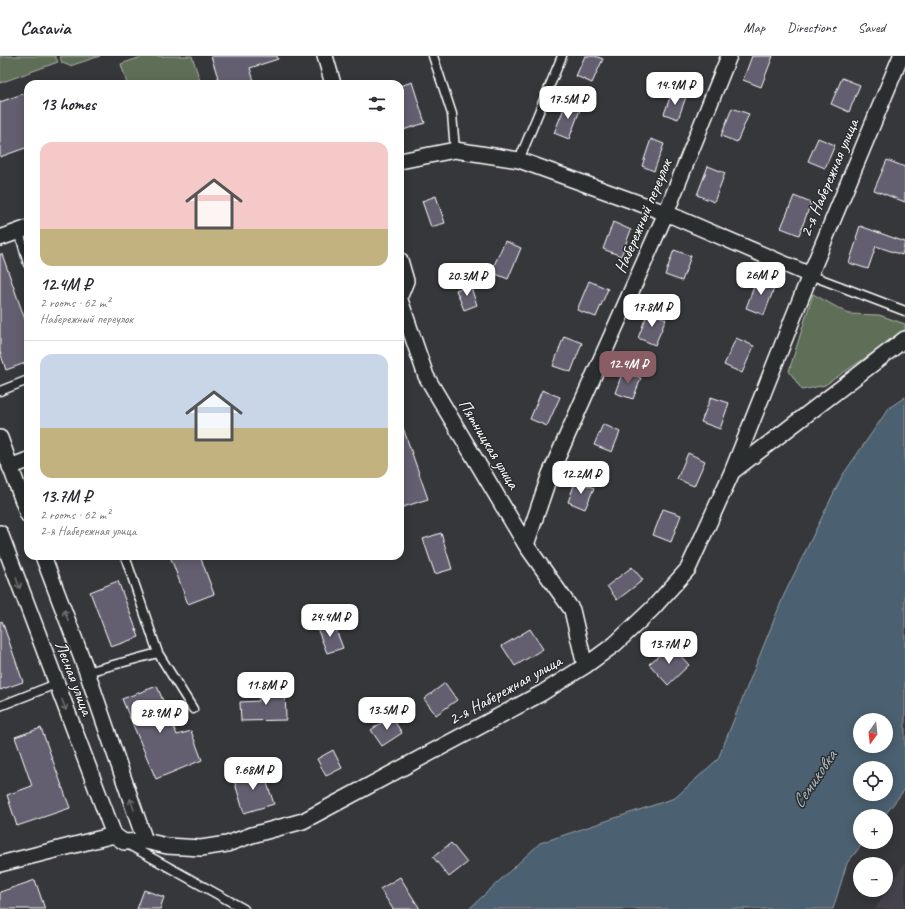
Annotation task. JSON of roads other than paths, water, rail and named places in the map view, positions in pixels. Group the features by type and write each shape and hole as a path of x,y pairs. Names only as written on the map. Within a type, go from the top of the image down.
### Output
{"street":[{"path":"325,56 332,80"},
{"name":"Набережный переулок","path":"526,545 550,474 666,213 729,56"},
{"name":"2-я Набережная улица","path":"0,864 119,839 145,841 167,846 201,848 227,844 252,835 303,821 542,693 585,666 615,644 652,609 688,569 732,472 810,274 901,56"},
{"path":"404,160 455,150 519,160 666,213 810,274"},
{"path":"0,238 23,230"},
{"path":"404,275 406,282 404,287"},
{"name":"Пятницкая улица","path":"404,312 426,376 526,545 572,610 585,666"},
{"name":"2-я Набережная улица","path":"732,472 905,339"},
{"path":"0,438 24,504"},
{"path":"10,467 24,462"},
{"name":"Лесная улица","path":"0,533 56,684 119,839"},
{"name":"Лесная улица","path":"45,560 87,672 145,841"}],"lane":[{"path":"433,56 452,114 455,150"},
{"path":"519,160 562,56"},
{"path":"810,274 905,311"},
{"path":"0,391 24,382"},
{"path":"126,560 158,653 193,709"},
{"path":"87,672 158,653"},
{"path":"0,706 56,684"},
{"path":"119,839 244,909"}],"water":[{"name":"Семиковка","path":"905,397 905,789 889,809 853,809 853,849 858,849 847,863 833,909 469,909 540,843 675,798 718,759 784,595 842,476 889,408"}]}
